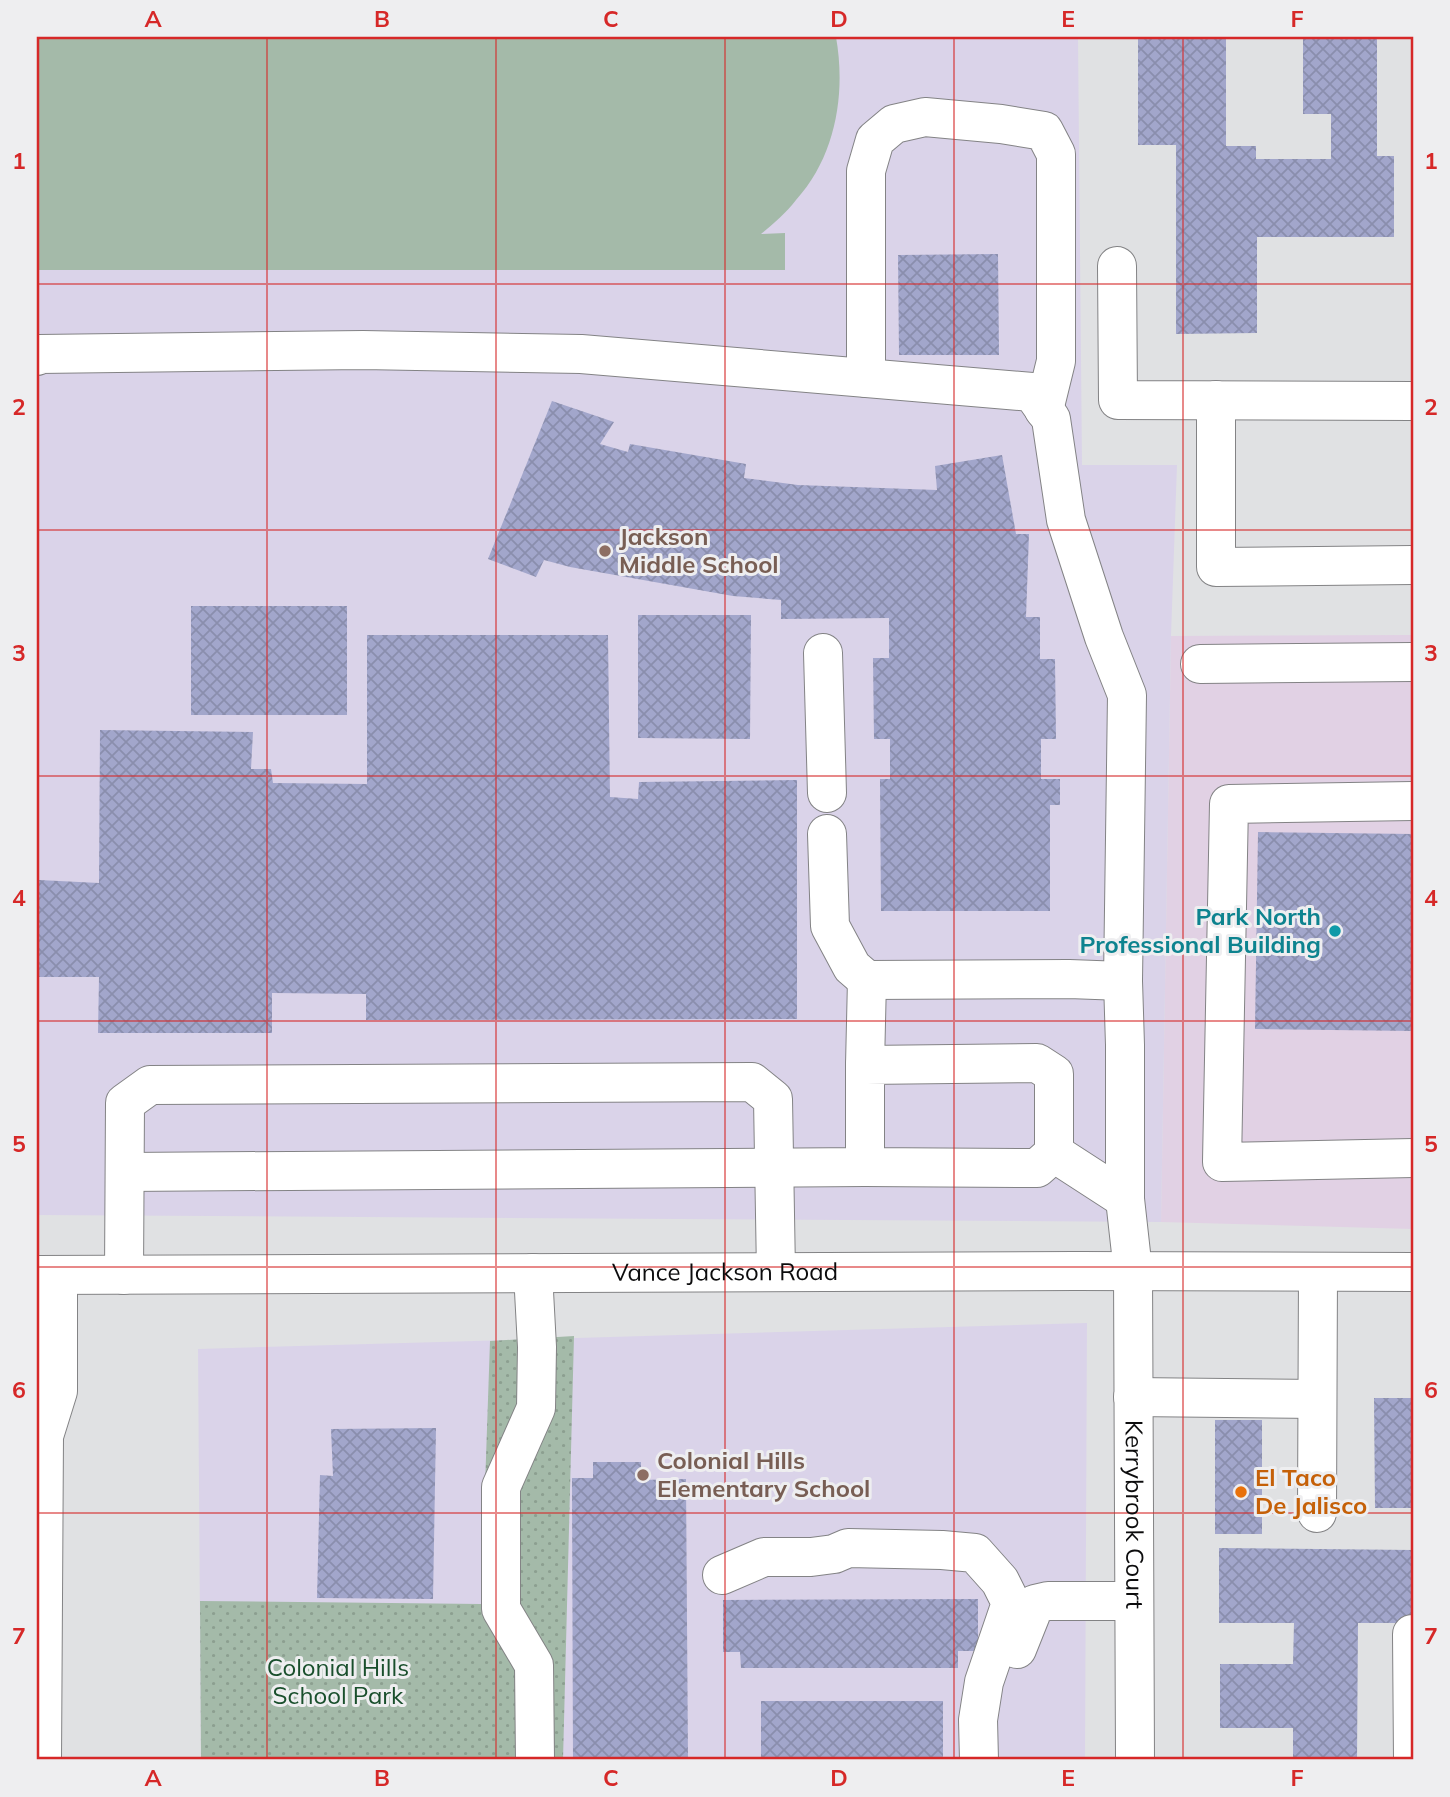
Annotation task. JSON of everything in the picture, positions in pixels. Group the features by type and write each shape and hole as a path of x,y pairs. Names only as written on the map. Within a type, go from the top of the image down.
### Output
{"main road":[{"path":"866,378 866,171 875,141 894,124 925,117 1044,131 1056,154 1056,361 1044,410"},
{"path":"1117,266 1118,400 1413,401"},
{"path":"37,356 363,350 581,354 1032,392 1044,410"},
{"path":"1216,400 1216,567 1413,565"},
{"name":"Kerrybrook Court","path":"1044,410 1051,419 1066,520 1104,637 1127,695 1123,982 1125,1199 1133,1271 1135,1760"},
{"path":"824,653 827,793"},
{"path":"1200,664 1413,662"},
{"path":"1413,801 1229,804 1222,1163 1413,1158"},
{"path":"827,834 830,926 852,967 867,979 1069,979 1123,982"},
{"path":"865,1167 867,979"},
{"path":"125,1172 1037,1168 1054,1153 1054,1074 1037,1063 864,1065"},
{"path":"124,1275 125,1103 150,1085 304,1084 752,1082 774,1098 776,1272"},
{"path":"1054,1153 1125,1199"},
{"path":"1317,1513 1318,1272"},
{"name":"Vance Jackson Road","path":"48,1275 1413,1272"},
{"path":"533,1273 537,1347 536,1408 501,1487 501,1609 534,1665 535,1760"},
{"path":"42,1760 44,1436 58,1391 48,1275"},
{"path":"1133,1397 1317,1399"},
{"path":"722,1575 764,1557 811,1557 834,1554 848,1548 975,1553 1000,1581 1011,1603 984,1682 978,1720 979,1760"},
{"path":"1000,1760 1003,1683 1035,1604 1048,1601 1134,1601"},
{"path":"1412,1634 1413,1760"}],"shaded area":[{"name":"Jackson Middle School","path":"37,37 1078,37 1082,465 1177,465 1171,636 1161,1222 37,1215"},
{"path":"1413,635 1413,1229 1161,1222 1171,636"},
{"name":"Colonial Hills Elementary School","path":"1087,1323 1085,1760 201,1760 198,1349"}],"green space":[{"path":"37,37 836,37 840,80 835,123 821,164 810,183 788,209 761,234 785,233 785,270 37,270"},
{"name":"Colonial Hills School Park","path":"574,1336 563,1760 201,1760 200,1601 481,1604 490,1341"}],"building":[{"path":"1138,37 1226,37 1226,146 1256,146 1256,159 1331,159 1331,114 1303,114 1303,37 1377,37 1377,156 1394,156 1394,237 1257,237 1257,333 1176,334 1176,145 1138,145"},
{"path":"998,254 999,355 899,355 898,255"},
{"path":"552,401 614,422 600,444 628,452 630,444 746,464 744,478 798,485 937,490 935,466 1002,455 1016,534 1029,534 1026,617 1040,617 1040,659 1055,659 1056,739 1041,739 1041,779 1060,779 1060,805 1050,805 1050,911 881,911 880,779 890,779 890,739 874,739 873,658 889,658 889,618 781,619 781,600 733,596 544,560 536,577 488,559"},
{"path":"191,606 347,606 347,715 191,715"},
{"path":"638,615 751,615 750,739 638,738"},
{"path":"367,635 608,635 610,797 638,799 639,782 797,780 797,1019 366,1020 366,994 272,993 272,1033 98,1033 99,977 37,977 39,880 99,883 100,730 253,732 251,769 271,769 273,783 367,784"},
{"name":"Park North Professional Building","path":"1258,832 1413,834 1413,1031 1255,1029"},
{"path":"1374,1398 1413,1398 1413,1508 1375,1508"},
{"path":"1215,1420 1262,1420 1262,1534 1215,1534"},
{"path":"436,1428 433,1599 317,1598 320,1475 333,1476 331,1429"},
{"path":"593,1462 641,1462 641,1480 686,1479 688,1760 573,1760 572,1478 593,1478"},
{"path":"1219,1548 1413,1550 1413,1623 1358,1623 1357,1760 1293,1760 1293,1728 1220,1728 1220,1664 1293,1664 1294,1623 1219,1623"},
{"path":"978,1599 978,1651 958,1651 958,1668 741,1668 740,1652 723,1652 723,1600"},
{"path":"761,1701 943,1701 943,1760 761,1760"}],"place":[{"name":"Jackson Middle School","path":"605,551"},
{"name":"Park North Professional Building","path":"1335,931"},
{"name":"Colonial Hills Elementary School","path":"643,1475"},
{"name":"El Taco De Jalisco","path":"1241,1492"}]}
